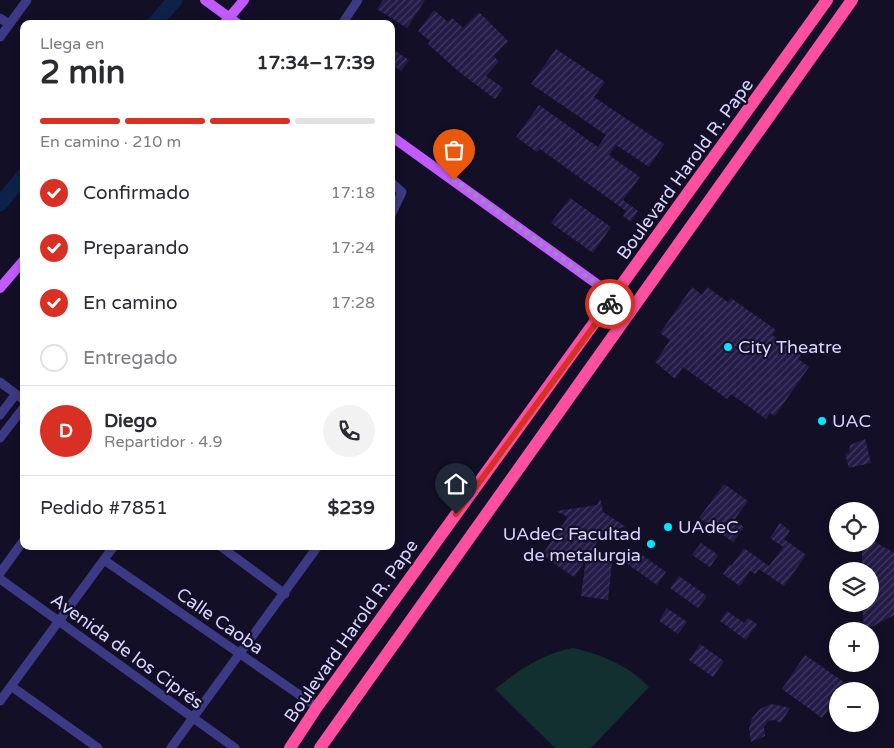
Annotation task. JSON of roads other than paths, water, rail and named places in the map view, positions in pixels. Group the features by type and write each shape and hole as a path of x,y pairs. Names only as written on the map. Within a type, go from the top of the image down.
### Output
{"highway":[{"name":"Boulevard Harold R. Pape","path":"290,748 316,707 615,297 827,0"},
{"name":"Boulevard Harold R. Pape","path":"320,748 852,0"}],"main road":[{"path":"205,0 228,20"},
{"path":"231,20 244,0"},
{"path":"395,139 615,297"},
{"path":"0,288 20,265"}],"street":[{"path":"0,37 26,0"},
{"path":"345,20 358,0"},
{"path":"0,18 9,24"},
{"path":"395,185 402,190 402,194 395,207"},
{"path":"0,382 20,397 0,415"},
{"path":"0,438 20,412"},
{"path":"0,573 20,546"},
{"path":"0,701 111,550"},
{"path":"225,550 285,594"},
{"path":"171,748 315,550"},
{"name":"Calle Caoba","path":"104,560 316,707"},
{"name":"Avenida de los Ciprés","path":"0,579 192,719 235,748"},
{"path":"11,686 98,748"}],"waterway":[{"path":"158,20 175,0"},
{"path":"0,204 20,180"}],"place":[{"name":"City Theatre","path":"728,347"},
{"name":"UAC","path":"822,421"},
{"name":"UAdeC","path":"668,527"},
{"name":"UAdeC Facultad de metalurgia","path":"651,544"}]}
